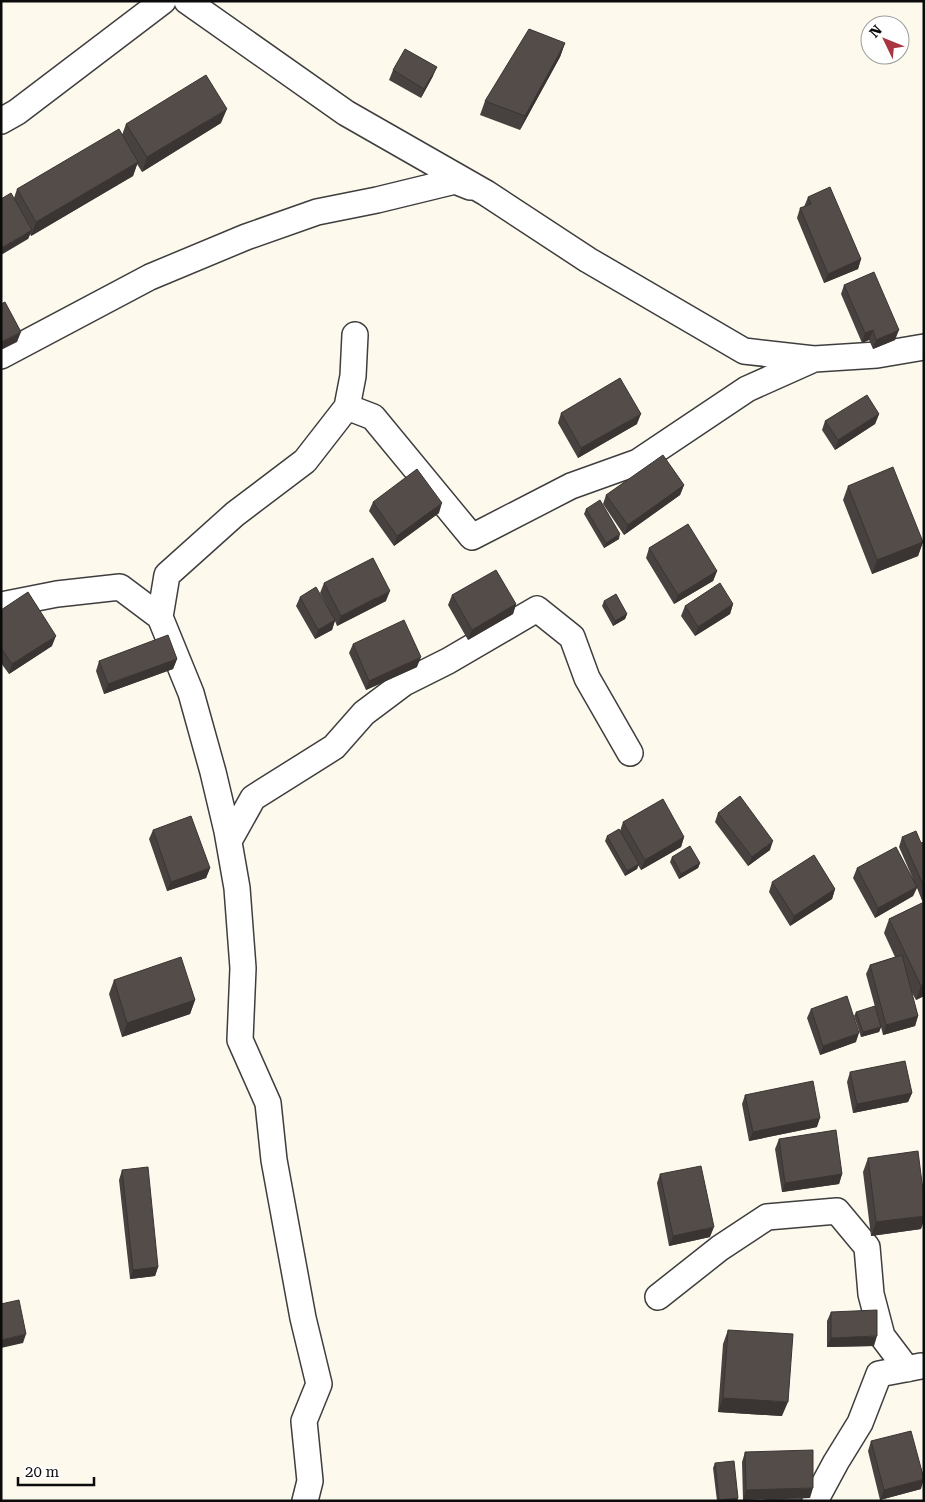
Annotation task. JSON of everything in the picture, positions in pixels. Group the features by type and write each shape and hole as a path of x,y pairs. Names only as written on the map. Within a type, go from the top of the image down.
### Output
{"street":[{"path":"1,121 163,1"},
{"path":"187,1 346,114 486,193 588,260 744,351 814,359 877,355 924,347"},
{"path":"1,356 150,277 246,237 317,212 455,181 486,193"},
{"path":"160,617 167,575 235,514 305,461 346,407 353,376 356,335"},
{"path":"346,407 373,417 472,537 571,486 638,462 747,389 814,359"},
{"path":"1,605 57,594 120,587 160,617 191,693 213,772 229,841 237,888 243,968 240,1040 268,1103 274,1160 303,1318 319,1384 304,1421 310,1482 305,1501"},
{"path":"229,841 253,798 334,747 364,713 404,683 448,661 537,609 572,637 587,678 630,753"},
{"path":"658,1297 720,1248 767,1217 837,1211 867,1247 871,1294 882,1336 915,1367"},
{"path":"815,1501 860,1423 879,1374 915,1367"}],"building":[{"path":"529,29 565,43 525,116 485,101"},
{"path":"405,49 437,67 424,89 393,70"},
{"path":"206,75 227,109 147,157 126,124"},
{"path":"119,129 138,162 36,222 17,189"},
{"path":"830,187 861,259 828,274 800,208 811,204 808,197"},
{"path":"11,193 32,230 1,248 1,199"},
{"path":"874,272 899,330 876,340 873,330 865,333 844,285"},
{"path":"5,302 21,332 1,342 1,304"},
{"path":"620,378 641,414 581,448 561,413"},
{"path":"867,395 879,414 838,440 825,421"},
{"path":"663,455 684,485 628,525 606,495"},
{"path":"893,467 923,542 877,560 848,486"},
{"path":"417,469 442,503 397,536 373,502"},
{"path":"600,500 620,534 606,543 586,509"},
{"path":"688,524 717,571 678,595 649,548"},
{"path":"373,558 390,591 341,616 324,583"},
{"path":"496,570 516,604 472,630 452,595"},
{"path":"720,583 733,604 698,627 685,606"},
{"path":"316,587 335,620 318,630 300,597"},
{"path":"28,592 56,636 12,664 1,648 1,610"},
{"path":"616,594 627,614 615,621 604,601"},
{"path":"404,620 421,657 369,681 353,644"},
{"path":"168,635 177,659 108,684 99,661"},
{"path":"740,796 773,841 752,857 718,813"},
{"path":"663,799 684,837 645,860 623,822"},
{"path":"191,816 210,868 171,882 153,830"},
{"path":"619,829 639,864 627,871 607,836"},
{"path":"916,831 921,843 924,842 924,887 902,837"},
{"path":"690,846 700,863 681,874 672,857"},
{"path":"896,847 917,887 878,908 857,868"},
{"path":"814,855 835,889 794,916 772,882"},
{"path":"924,902 924,984 921,986 889,919"},
{"path":"902,955 918,1016 886,1025 870,965"},
{"path":"181,957 195,1000 127,1023 114,980"},
{"path":"847,996 859,1033 823,1046 811,1009"},
{"path":"875,1006 881,1027 863,1032 856,1012"},
{"path":"905,1061 912,1093 857,1104 850,1072"},
{"path":"813,1081 820,1118 753,1132 745,1095"},
{"path":"836,1130 842,1174 785,1183 779,1139"},
{"path":"918,1151 924,1199 924,1216 876,1222 868,1158"},
{"path":"701,1166 714,1227 673,1236 660,1174"},
{"path":"148,1167 158,1267 133,1270 122,1170"},
{"path":"19,1300 26,1334 1,1340 1,1304"},
{"path":"877,1310 877,1336 831,1338 831,1312"},
{"path":"728,1330 793,1334 788,1402 723,1398"},
{"path":"911,1431 924,1479 884,1490 871,1441"},
{"path":"813,1450 813,1488 746,1490 745,1452"},
{"path":"734,1461 738,1498 719,1500 715,1463"},
{"path":"801,1497 802,1501 752,1501"}]}
